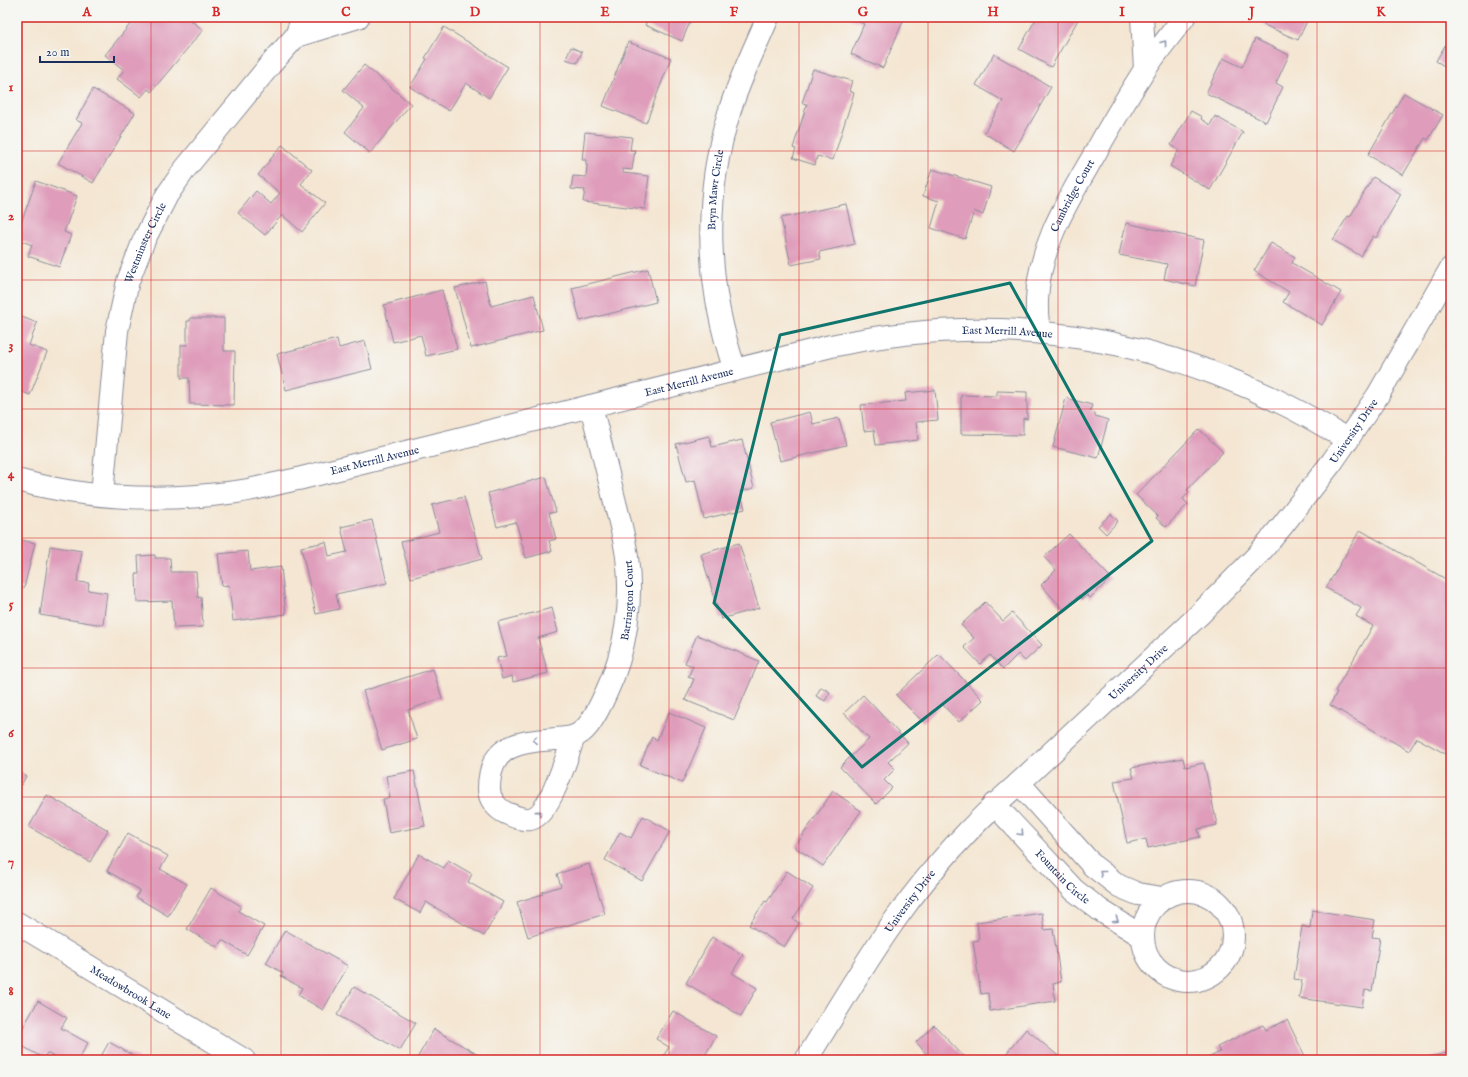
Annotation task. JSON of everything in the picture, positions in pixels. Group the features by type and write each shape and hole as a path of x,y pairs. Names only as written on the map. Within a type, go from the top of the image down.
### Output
{"street":[{"name":"Westminster Circle","path":"102,494 117,331 128,281 144,240 164,200 185,169 300,26 358,17"},
{"name":"Bryn Mawr Circle","path":"734,370 722,328 714,286 711,244 713,194 719,152 730,111 739,84 768,17"},
{"path":"1142,17 1145,70"},
{"name":"Cambridge Court","path":"1041,333 1038,325 1037,311 1039,282 1043,261 1052,233 1072,193 1121,108 1145,70 1184,17"},
{"name":"University Drive","path":"806,1060 874,950 898,915 933,870 994,804 1019,783 1223,591 1308,495 1348,440 1378,395 1451,268"},
{"name":"East Merrill Avenue","path":"17,480 91,494 134,497 168,497 212,494 257,488 831,346 877,337 930,331 1006,330 1099,341 1134,348 1201,368 1272,397 1298,410 1348,440"},
{"name":"Barrington Court","path":"574,737 584,730 595,714 609,687 624,639 629,597 628,563 624,539 591,406"},
{"path":"1019,783 1093,866 1119,886 1138,894 1162,898"},
{"name":"Fountain Circle","path":"994,804 1074,890 1100,910 1143,937"},
{"path":"1178,891 1195,891 1211,896 1224,908 1231,923 1233,940 1229,956 1218,970 1203,978 1187,981 1170,977 1156,968 1146,953 1143,937 1145,922 1151,909 1162,898 1178,891"},
{"name":"Meadowbrook Lane","path":"17,923 244,1060"}],"highlighted area":[{"path":"1010,283 1152,541 862,767 714,603 780,335"}],"building":[{"path":"136,17 187,17 203,30 151,92 148,89 141,97 117,79 124,70 105,55"},
{"path":"649,17 692,17 682,41 645,25"},
{"path":"847,17 900,17 904,19 883,68 851,54 864,24"},
{"path":"1037,17 1079,18 1051,67 1019,49"},
{"path":"1267,17 1309,17 1298,40 1264,25"},
{"path":"444,27 508,67 489,98 466,83 449,111 410,87 427,59 425,58"},
{"path":"1451,35 1451,70 1436,61"},
{"path":"1255,39 1289,55 1276,83 1283,87 1266,122 1206,93 1223,58 1242,67"},
{"path":"628,42 671,58 646,123 603,106"},
{"path":"571,47 582,52 577,63 566,59"},
{"path":"994,54 1051,87 1014,151 984,133 1003,101 976,85"},
{"path":"364,65 411,104 370,153 345,132 364,108 343,90"},
{"path":"813,69 852,81 849,91 854,93 833,160 817,156 815,165 793,158 796,149 793,148 807,104 802,103"},
{"path":"93,89 135,113 93,183 58,163 82,123 76,120"},
{"path":"1404,93 1443,115 1428,140 1425,138 1403,175 1368,155"},
{"path":"1191,111 1202,117 1201,119 1210,125 1215,116 1243,132 1210,190 1170,166 1179,150 1171,145"},
{"path":"585,132 632,137 630,150 635,150 632,170 623,169 623,173 649,176 645,209 583,202 585,190 571,189 573,176 586,177 586,160 582,160"},
{"path":"282,145 312,170 301,184 325,203 302,232 282,215 265,235 238,213 256,191 271,204 280,193 258,175"},
{"path":"932,169 991,187 983,215 974,211 965,239 931,228 939,201 923,196"},
{"path":"1373,177 1401,194 1376,238 1373,236 1361,256 1333,240 1348,216 1350,217"},
{"path":"36,181 77,196 64,232 71,235 59,267 28,256 32,245 17,239 17,234"},
{"path":"846,204 855,244 819,252 821,259 791,265 781,218"},
{"path":"1126,223 1204,240 1195,286 1164,279 1167,264 1119,255"},
{"path":"1271,243 1295,257 1292,263 1341,292 1322,325 1283,302 1289,292 1254,271"},
{"path":"648,269 656,302 580,321 572,288"},
{"path":"485,281 491,306 534,295 543,330 471,348 455,288"},
{"path":"442,290 457,349 426,356 421,335 393,342 384,305"},
{"path":"17,315 37,323 29,345 47,352 30,395 17,390"},
{"path":"190,318 224,318 224,351 235,351 234,405 190,404 189,378 181,378 181,345 187,345 187,321 190,321"},
{"path":"337,339 339,348 365,341 372,369 286,390 277,354"},
{"path":"935,390 938,420 916,422 918,440 876,445 874,430 864,431 861,405 906,401 905,393"},
{"path":"997,391 1027,392 1027,419 1023,418 1023,435 961,434 961,395 997,396"},
{"path":"1066,398 1092,405 1090,411 1095,413 1095,416 1108,420 1098,458 1053,447"},
{"path":"810,412 813,424 839,418 846,445 780,461 770,422"},
{"path":"1199,429 1223,452 1187,490 1189,492 1183,499 1188,504 1166,527 1156,518 1158,516 1136,495"},
{"path":"709,436 712,447 742,440 754,488 740,492 745,509 704,519 695,480 686,482 676,444"},
{"path":"546,477 556,512 549,513 556,539 549,541 552,551 526,558 516,522 497,527 488,493"},
{"path":"464,497 482,559 411,578 401,542 439,532 432,505"},
{"path":"1111,514 1118,521 1106,534 1098,526"},
{"path":"372,520 387,583 336,594 339,609 316,614 301,547 326,542 329,556 347,552 341,527"},
{"path":"1360,530 1451,582 1451,757 1417,738 1409,751 1330,705 1337,692 1335,691 1373,626 1356,616 1361,608 1326,588"},
{"path":"1069,534 1111,578 1090,598 1087,595 1082,599 1079,595 1064,610 1041,585 1056,570 1044,557"},
{"path":"17,539 35,543 24,588 17,586"},
{"path":"739,543 759,608 721,619 701,554"},
{"path":"50,546 82,551 77,582 89,583 88,590 107,593 103,625 40,615"},
{"path":"248,551 250,571 281,567 286,614 233,621 229,585 222,586 218,554"},
{"path":"155,555 155,558 170,558 171,572 196,572 198,598 201,597 203,627 174,628 172,601 137,602 136,574 139,574 138,556"},
{"path":"985,602 1003,621 1012,613 1042,645 1025,661 1018,654 1003,669 990,655 980,664 964,647 974,638 961,625"},
{"path":"552,608 558,632 538,638 548,673 513,682 512,676 502,679 497,658 507,656 498,622"},
{"path":"697,635 759,661 734,720 685,700 694,679 688,677 693,666 685,663"},
{"path":"939,654 983,700 959,722 942,704 923,722 896,695"},
{"path":"433,669 442,698 408,710 417,739 382,750 363,691"},
{"path":"821,687 830,692 825,701 816,696"},
{"path":"863,695 908,743 888,762 895,769 884,780 892,788 876,804 840,767 869,739 844,713"},
{"path":"669,712 706,728 682,783 640,765 652,737 657,740"},
{"path":"1183,758 1185,767 1204,763 1217,825 1198,829 1200,837 1148,848 1146,839 1127,843 1114,781 1134,778 1131,768"},
{"path":"17,771 26,776 17,793"},
{"path":"414,771 425,826 389,833 383,799 390,798 386,776"},
{"path":"833,791 861,811 823,866 795,847"},
{"path":"47,795 108,830 90,862 29,827"},
{"path":"643,816 670,831 642,881 605,860 620,832 631,838"},
{"path":"128,833 168,856 160,869 187,884 168,916 136,897 140,890 107,871"},
{"path":"419,854 444,868 448,860 472,874 468,882 503,902 484,936 426,902 420,913 394,899"},
{"path":"589,864 605,914 528,937 517,902 543,894 542,892 561,886 557,874"},
{"path":"787,871 813,888 793,919 799,923 784,947 749,925 765,901 767,902"},
{"path":"211,888 241,906 238,911 264,926 247,955 222,940 217,947 187,929"},
{"path":"1312,910 1375,920 1372,937 1380,938 1372,991 1365,990 1362,1007 1299,998 1302,980 1294,979 1302,926 1310,928"},
{"path":"1042,913 1044,930 1053,929 1061,982 1053,984 1055,1001 990,1011 988,993 981,994 973,941 979,940 977,922"},
{"path":"285,930 348,966 323,1010 298,995 302,988 281,976 283,973 266,963"},
{"path":"712,937 743,955 732,973 757,988 741,1016 686,983"},
{"path":"354,987 416,1023 400,1050 337,1015"},
{"path":"38,1001 67,1018 61,1028 88,1043 78,1060 59,1060 47,1053 43,1058 17,1043 17,1038"},
{"path":"673,1011 716,1036 702,1060 661,1060 669,1047 656,1039"},
{"path":"1287,1020 1307,1060 1204,1060 1220,1052 1217,1047 1263,1025 1266,1030"},
{"path":"934,1025 967,1060 921,1060 927,1055 916,1042"},
{"path":"434,1029 480,1056 478,1060 416,1060"},
{"path":"1026,1029 1063,1060 1014,1060 1006,1054"},
{"path":"109,1042 132,1055 140,1060 99,1060"},
{"path":"1451,1052 1451,1060 1429,1060 1430,1057"}]}
